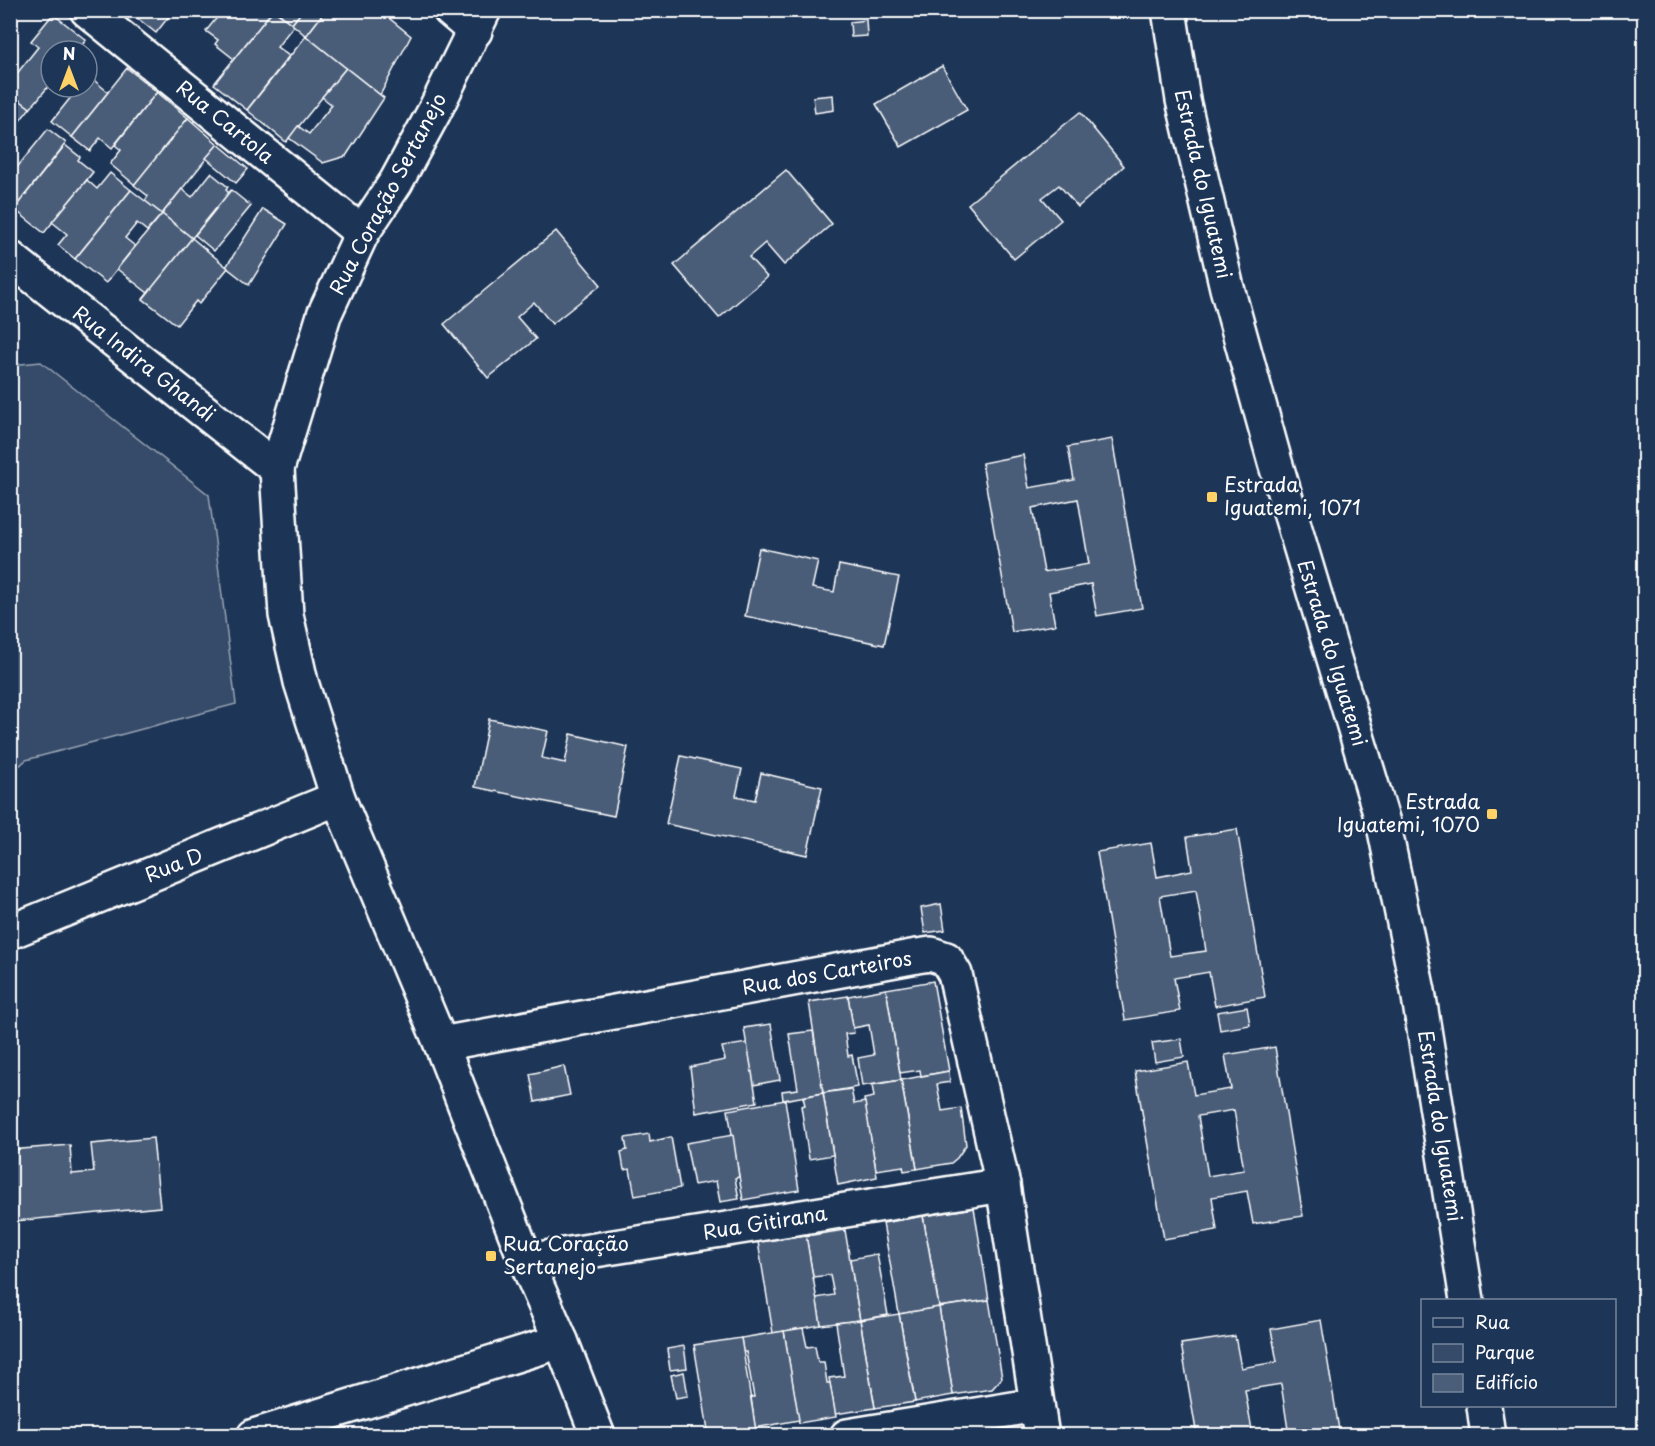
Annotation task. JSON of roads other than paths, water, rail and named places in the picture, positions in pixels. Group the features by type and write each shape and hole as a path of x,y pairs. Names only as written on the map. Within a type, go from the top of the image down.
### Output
{"street":[{"name":"Rua Cartola","path":"87,10 362,233"},
{"path":"450,10 479,21"},
{"name":"Estrada do Iguatemi","path":"1169,10 1183,100 1227,288 1275,462 1384,826 1418,991 1467,1299"},
{"name":"Rua Coração Sertanejo","path":"479,21 396,182 362,233 324,315 277,469 286,615 302,682 338,798 441,1044 526,1262 561,1341 598,1436"},
{"name":"Rua Indira Ghandi","path":"10,258 277,469"},
{"name":"Rua D","path":"10,932 338,798"},
{"name":"Rua dos Carteiros","path":"441,1044 931,954 946,959 955,974 1003,1185 1040,1420"},
{"name":"Rua Gitirana","path":"526,1262 1003,1185"},
{"path":"254,1436 561,1341"},
{"path":"1484,1407 1488,1436"},
{"path":"847,1436 1040,1420"}],"place":[{"name":"Estrada Iguatemi, 1071","path":"1212,497"},
{"name":"Estrada Iguatemi, 1070","path":"1492,814"},
{"name":"Rua Coração Sertanejo","path":"491,1256"}]}
